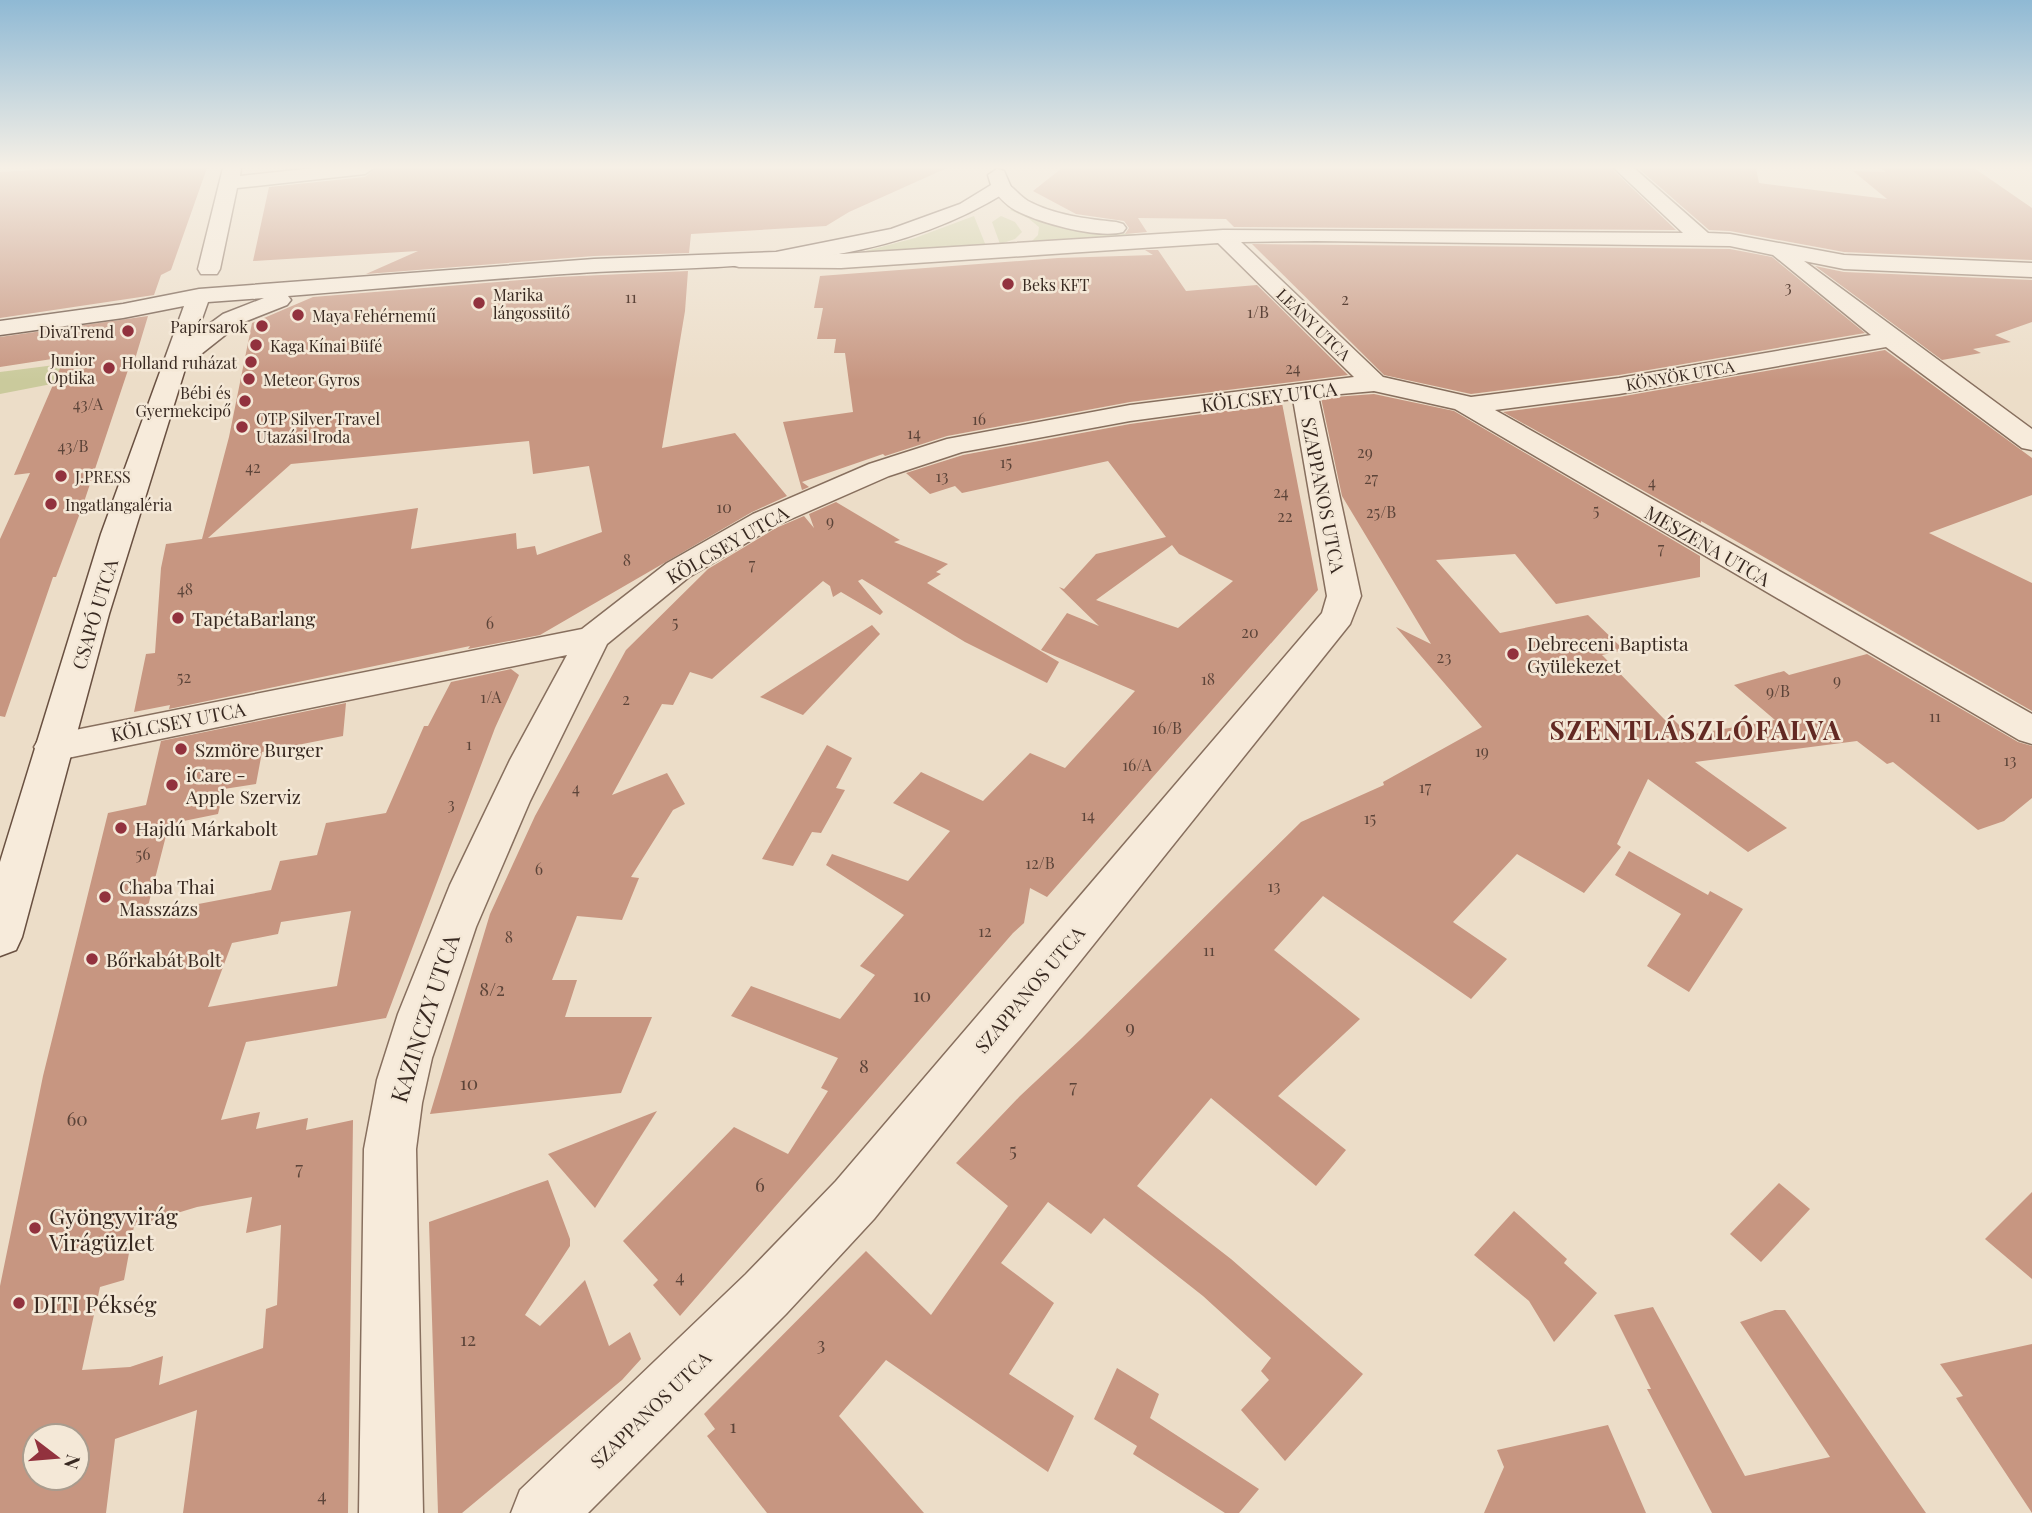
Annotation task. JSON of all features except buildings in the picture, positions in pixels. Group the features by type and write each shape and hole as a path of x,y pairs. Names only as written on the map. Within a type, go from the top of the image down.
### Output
{"street":[{"path":"209,269 216,239"},
{"path":"0,328 123,311 199,296 332,284 687,261 776,258 842,239"},
{"path":"687,261 863,239"},
{"path":"728,260 841,261 1183,239"},
{"name":"LEÁNY UTCA","path":"1226,239 1374,383"},
{"path":"1536,239 1741,241 1849,263 2032,270"},
{"path":"1773,248 2032,442"},
{"path":"176,361 240,315 332,284"},
{"path":"0,312 134,294 199,296"},
{"name":"CSAPÓ UTCA","path":"0,937 53,747 143,456 199,296"},
{"name":"KÖNYÖK UTCA","path":"1468,405 1619,386 1891,339"},
{"path":"1942,374 2019,404"},
{"name":"KÖLCSEY UTCA","path":"53,747 593,638 656,586 706,552 793,506 892,465 957,445 1069,423 1304,390 1374,383"},
{"name":"MESZENA UTCA","path":"1374,383 1448,398 1468,405 2032,732"},
{"name":"SZAPPANOS UTCA","path":"543,1513 766,1294 855,1200 1338,616 1344,596 1304,390"},
{"name":"KAZINCZY UTCA","path":"391,1513 390,1149 393,1112 420,1016 479,868 554,709 593,638"}],"green space":[{"path":"913,239 983,239 986,246 847,256"},
{"path":"998,239 1015,239 1015,239 1000,244"},
{"path":"1034,239 1098,239 1030,243"},
{"path":"63,364 67,381 0,394 0,372"}],"place":[{"name":"Beks KFT","path":"1008,284"},
{"name":"Marika lángossütő","path":"479,303"},
{"name":"Maya Fehérnemű","path":"298,315"},
{"name":"Papírsarok","path":"262,326"},
{"name":"DivaTrend","path":"128,331"},
{"name":"Kaga Kínai Büfé","path":"256,345"},
{"name":"Holland ruházat","path":"251,362"},
{"name":"Junior Optika","path":"109,368"},
{"name":"Meteor Gyros","path":"249,379"},
{"name":"Bébi és Gyermekcipő","path":"245,401"},
{"name":"OTP Silver Travel Utazási Iroda","path":"242,427"},
{"name":"J.PRESS","path":"61,476"},
{"name":"Ingatlangaléria","path":"51,504"},
{"name":"TapétaBarlang","path":"178,618"},
{"name":"Debreceni Baptista Gyülekezet","path":"1513,654"},
{"name":"Szmöre Burger","path":"181,749"},
{"name":"iCare - Apple Szerviz","path":"172,785"},
{"name":"Hajdú Márkabolt","path":"121,828"},
{"name":"Chaba Thai Masszázs","path":"105,897"},
{"name":"Bőrkabát Bolt","path":"92,959"},
{"name":"Gyöngyvirág Virágüzlet","path":"35,1228"},
{"name":"DITI Pékség","path":"19,1303"}],"district":[{"name":"SZENTLÁSZLÓFALVA","path":"1696,729"}]}
